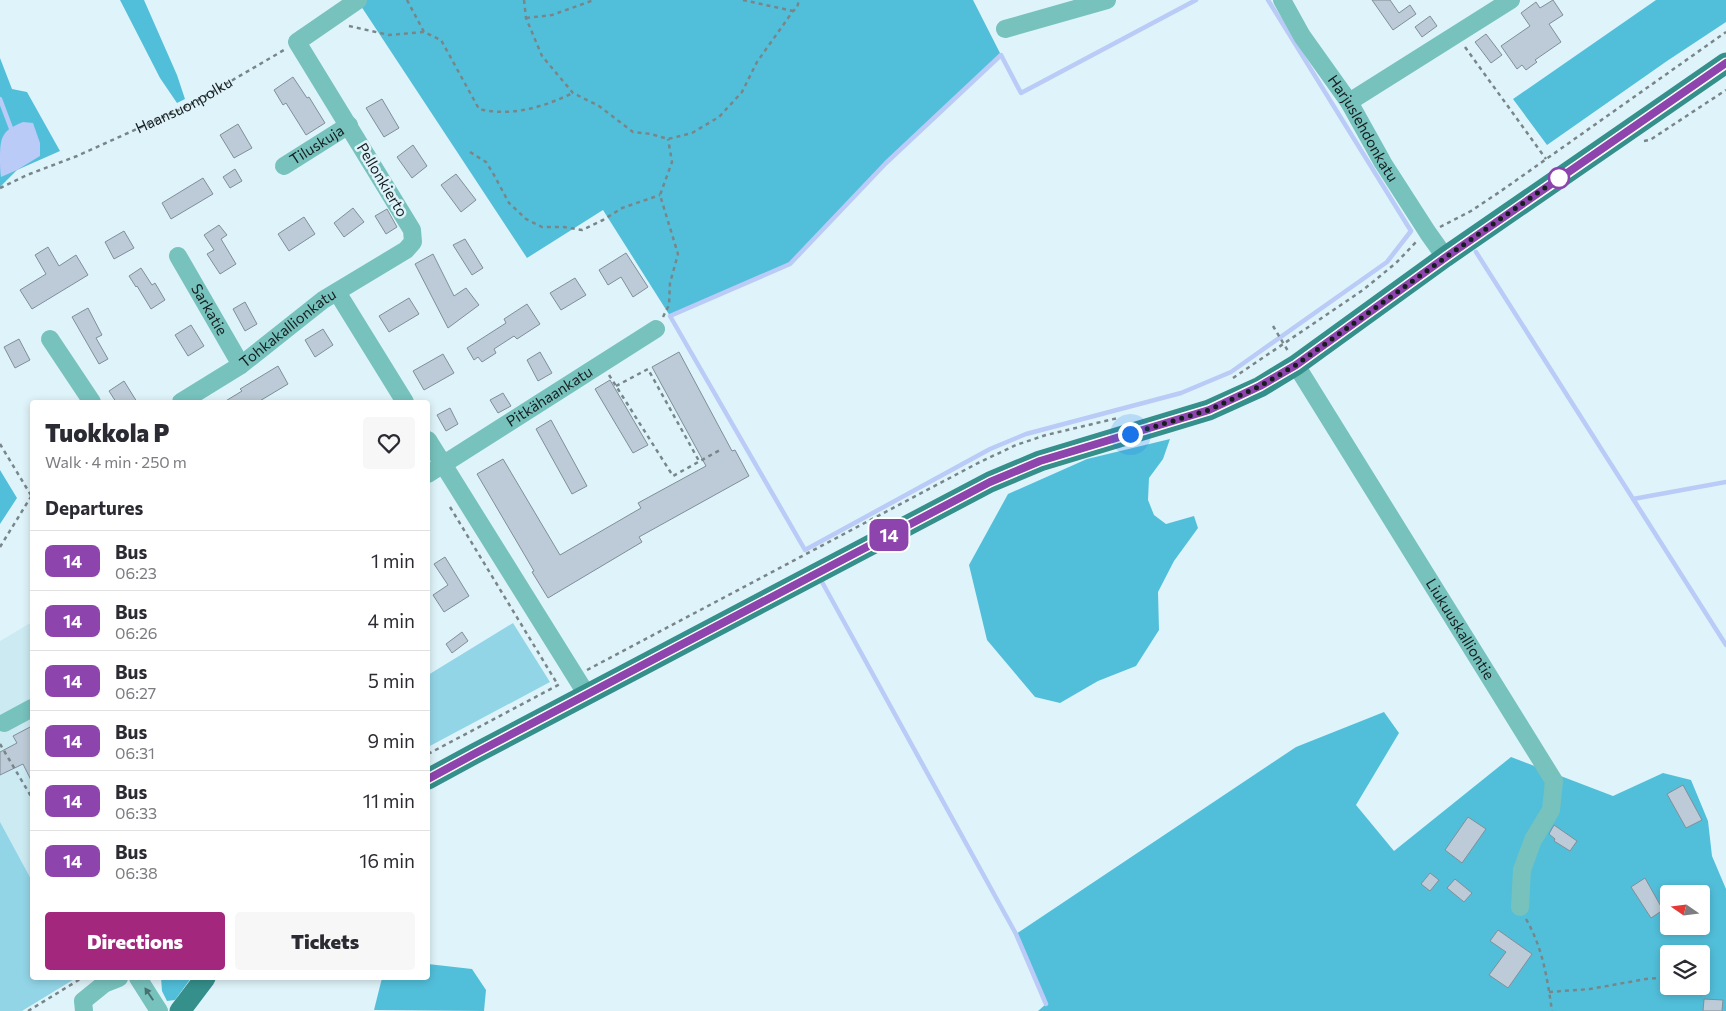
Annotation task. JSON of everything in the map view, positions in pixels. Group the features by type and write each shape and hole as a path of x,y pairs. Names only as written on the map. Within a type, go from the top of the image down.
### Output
{"main road":[{"path":"430,778 990,482 1040,461 1209,410 1260,386 1296,365 1446,257 1726,63"},
{"path":"180,1011 203,980"}],"street":[{"path":"297,42 358,0"},
{"path":"1005,29 1107,0"},
{"name":"Harjuslehdonkatu","path":"1282,0 1302,36 1349,102 1383,163 1428,233 1446,257"},
{"path":"1349,102 1511,0"},
{"name":"Pellonkierto","path":"297,42 412,230 413,242 406,250 337,292"},
{"name":"Tiluskuja","path":"284,166 349,125"},
{"name":"Sarkatie","path":"178,256 241,365"},
{"name":"Tohkakallionkatu","path":"184,400 241,365 310,310 337,292 403,400"},
{"name":"Pitkähaankatu","path":"442,464 656,329"},
{"path":"50,339 91,400"},
{"name":"Liukuuskalliontie","path":"1296,365 1554,781 1551,810 1533,840 1522,870 1520,907"},
{"path":"430,443 587,695"},
{"path":"430,473 442,464"},
{"path":"4,723 30,709"},
{"path":"84,1011 83,1000 104,984 113,980"},
{"path":"139,980 159,1011"}],"path":[{"path":"407,0 424,32"},
{"path":"524,0 526,18 542,56 572,93 599,106 633,132 651,134 668,139 692,133 719,116 742,92 757,62 797,8 799,0"},
{"path":"526,18 552,15 594,0"},
{"path":"743,0 793,11"},
{"path":"328,20 389,35 424,32 441,40 479,109 494,112 526,110 553,102 572,93"},
{"path":"1227,382 1362,290 1396,264 1420,238 1471,211 1726,32"},
{"path":"1457,34 1546,159"},
{"name":"Haansuonpolku","path":"0,188 190,105 297,42"},
{"path":"656,329 669,305 670,283 678,254 660,195 672,162 668,139"},
{"path":"470,152 486,162 509,203 526,219 542,227 564,227 582,230 622,208 660,195"},
{"path":"1273,326 1281,340"},
{"path":"602,363 672,476 720,450"},
{"path":"616,386 648,369 699,462"},
{"path":"430,753 978,463 1016,445 1046,435 1118,418"},
{"path":"0,444 30,493"},
{"path":"0,547 30,499"},
{"path":"450,507 558,685"},
{"path":"0,744 30,795"},
{"path":"1520,907 1535,934 1546,966 1552,1011"},
{"path":"1549,992 1590,989 1646,978 1660,977"},
{"path":"28,1011 79,980"}],"shaded area":[{"path":"120,0 144,0 177,75 185,99 177,103 160,78"},
{"path":"357,0 973,0 1001,55 886,163 790,264 670,316 603,210 527,258"},
{"path":"1656,0 1726,0 1726,22 1547,145 1513,99"},
{"path":"0,58 12,89 27,92 60,151 17,170 0,187"},
{"path":"23,122 33,123 40,143 40,156 1,177 0,150 2,139 7,131"},
{"path":"1170,439 1163,459 1149,478 1148,500 1154,515 1166,524 1194,516 1198,528 1174,561 1158,592 1159,630 1136,666 1098,681 1060,703 1035,697 987,640 969,565 1008,494 1087,459"},
{"path":"0,470 17,498 0,524"},
{"path":"30,623 31,980 18,1011 0,1011 0,641"},
{"path":"513,623 550,682 430,746 430,674"},
{"path":"1384,712 1399,733 1356,805 1394,851 1511,757 1613,796 1663,773 1691,780 1708,821 1712,856 1726,889 1726,1011 1038,1011 1046,1004 1016,934 1296,747"},
{"path":"0,822 30,877 30,980 73,980 22,1011 0,1011"},
{"path":"430,964 472,969 486,990 484,1011 374,1010 382,980 430,980"},
{"path":"161,980 190,980 175,1000 167,1001 162,991"}],"building":[{"path":"1372,0 1390,0 1399,13 1410,5 1416,14 1393,30"},
{"path":"1553,0 1563,15 1549,24 1561,42 1535,60 1537,62 1526,70 1522,65 1517,69 1501,46 1530,26 1521,13 1536,2 1540,8"},
{"path":"1430,16 1437,26 1422,37 1415,27"},
{"path":"1486,34 1502,55 1491,63 1475,42"},
{"path":"293,77 307,98 309,97 325,123 306,135 286,103 283,105 274,90"},
{"path":"382,99 399,128 384,137 366,108"},
{"path":"238,124 252,148 234,158 220,135"},
{"path":"413,145 427,166 412,178 397,157"},
{"path":"235,169 242,181 230,188 223,177"},
{"path":"456,174 476,200 461,212 441,185"},
{"path":"203,178 213,194 171,219 162,203"},
{"path":"353,208 364,222 344,237 334,223"},
{"path":"387,209 397,227 386,234 375,216"},
{"path":"304,217 315,234 289,251 278,234"},
{"path":"219,225 227,235 221,239 236,264 220,274 207,254 214,250 204,235"},
{"path":"124,231 134,248 114,259 105,242"},
{"path":"465,239 483,268 472,275 453,245"},
{"path":"48,247 59,266 76,255 88,275 32,309 20,290 46,274 35,255"},
{"path":"626,253 648,287 633,297 621,277 608,285 599,270"},
{"path":"433,254 454,296 466,288 479,305 448,328 415,264"},
{"path":"141,268 152,285 155,283 165,300 151,309 129,276"},
{"path":"575,278 586,295 561,310 550,293"},
{"path":"409,298 419,314 389,332 379,316"},
{"path":"245,302 257,324 245,331 233,309"},
{"path":"527,304 540,324 517,339 514,336 494,349 496,353 482,362 478,357 474,360 467,348 506,323 504,319"},
{"path":"88,308 102,335 96,338 108,359 99,364 72,317"},
{"path":"191,325 204,346 188,356 175,335"},
{"path":"323,329 333,345 315,357 305,340"},
{"path":"19,339 30,360 15,368 4,347"},
{"path":"540,352 552,373 538,381 527,360"},
{"path":"679,352 732,451 735,450 749,476 639,537 642,542 548,598 477,474 503,459 560,555 641,508 638,503 706,466 652,367"},
{"path":"443,354 454,373 424,390 413,371"},
{"path":"278,366 288,384 261,400 227,400 242,391 240,389"},
{"path":"610,380 648,445 633,453 595,389"},
{"path":"124,381 136,400 115,400 109,391"},
{"path":"503,393 511,406 498,413 490,400"},
{"path":"450,408 458,424 446,431 437,415"},
{"path":"551,420 587,486 572,494 536,429"},
{"path":"445,557 469,596 444,612 433,595 448,585 434,564"},
{"path":"462,632 468,641 452,653 446,644"},
{"path":"30,727 30,778 23,764 0,775 0,752 17,743 13,736"},
{"path":"1683,785 1702,820 1686,828 1667,794"},
{"path":"1468,817 1486,829 1462,863 1445,850"},
{"path":"1554,825 1577,841 1570,851 1554,841 1555,839 1549,834"},
{"path":"1430,873 1439,880 1430,891 1421,884"},
{"path":"1645,878 1660,905 1660,912 1651,918 1631,887"},
{"path":"1455,879 1472,893 1464,902 1447,888"},
{"path":"1498,930 1532,954 1508,988 1489,975 1506,952 1490,941"},
{"path":"1704,999 1723,1000 1722,1011 1703,1011"}],"waterway":[{"path":"1196,0 1021,93 1001,55 886,163 790,264 670,316 805,550 990,449 1026,434 1181,393 1231,372 1387,262 1411,231 1268,0"},
{"path":"0,99 12,131"},
{"path":"1476,252 1726,645"},
{"path":"1633,499 1726,482"},
{"path":"822,582 1016,934 1046,1004"}],"bus line":[{"name":"14","path":"430,778 990,482 1040,461 1209,410 1260,386 1296,365 1446,257 1726,63"}],"route":[{"path":"1130,434 1209,410 1260,386 1296,365 1559,178"}]}
